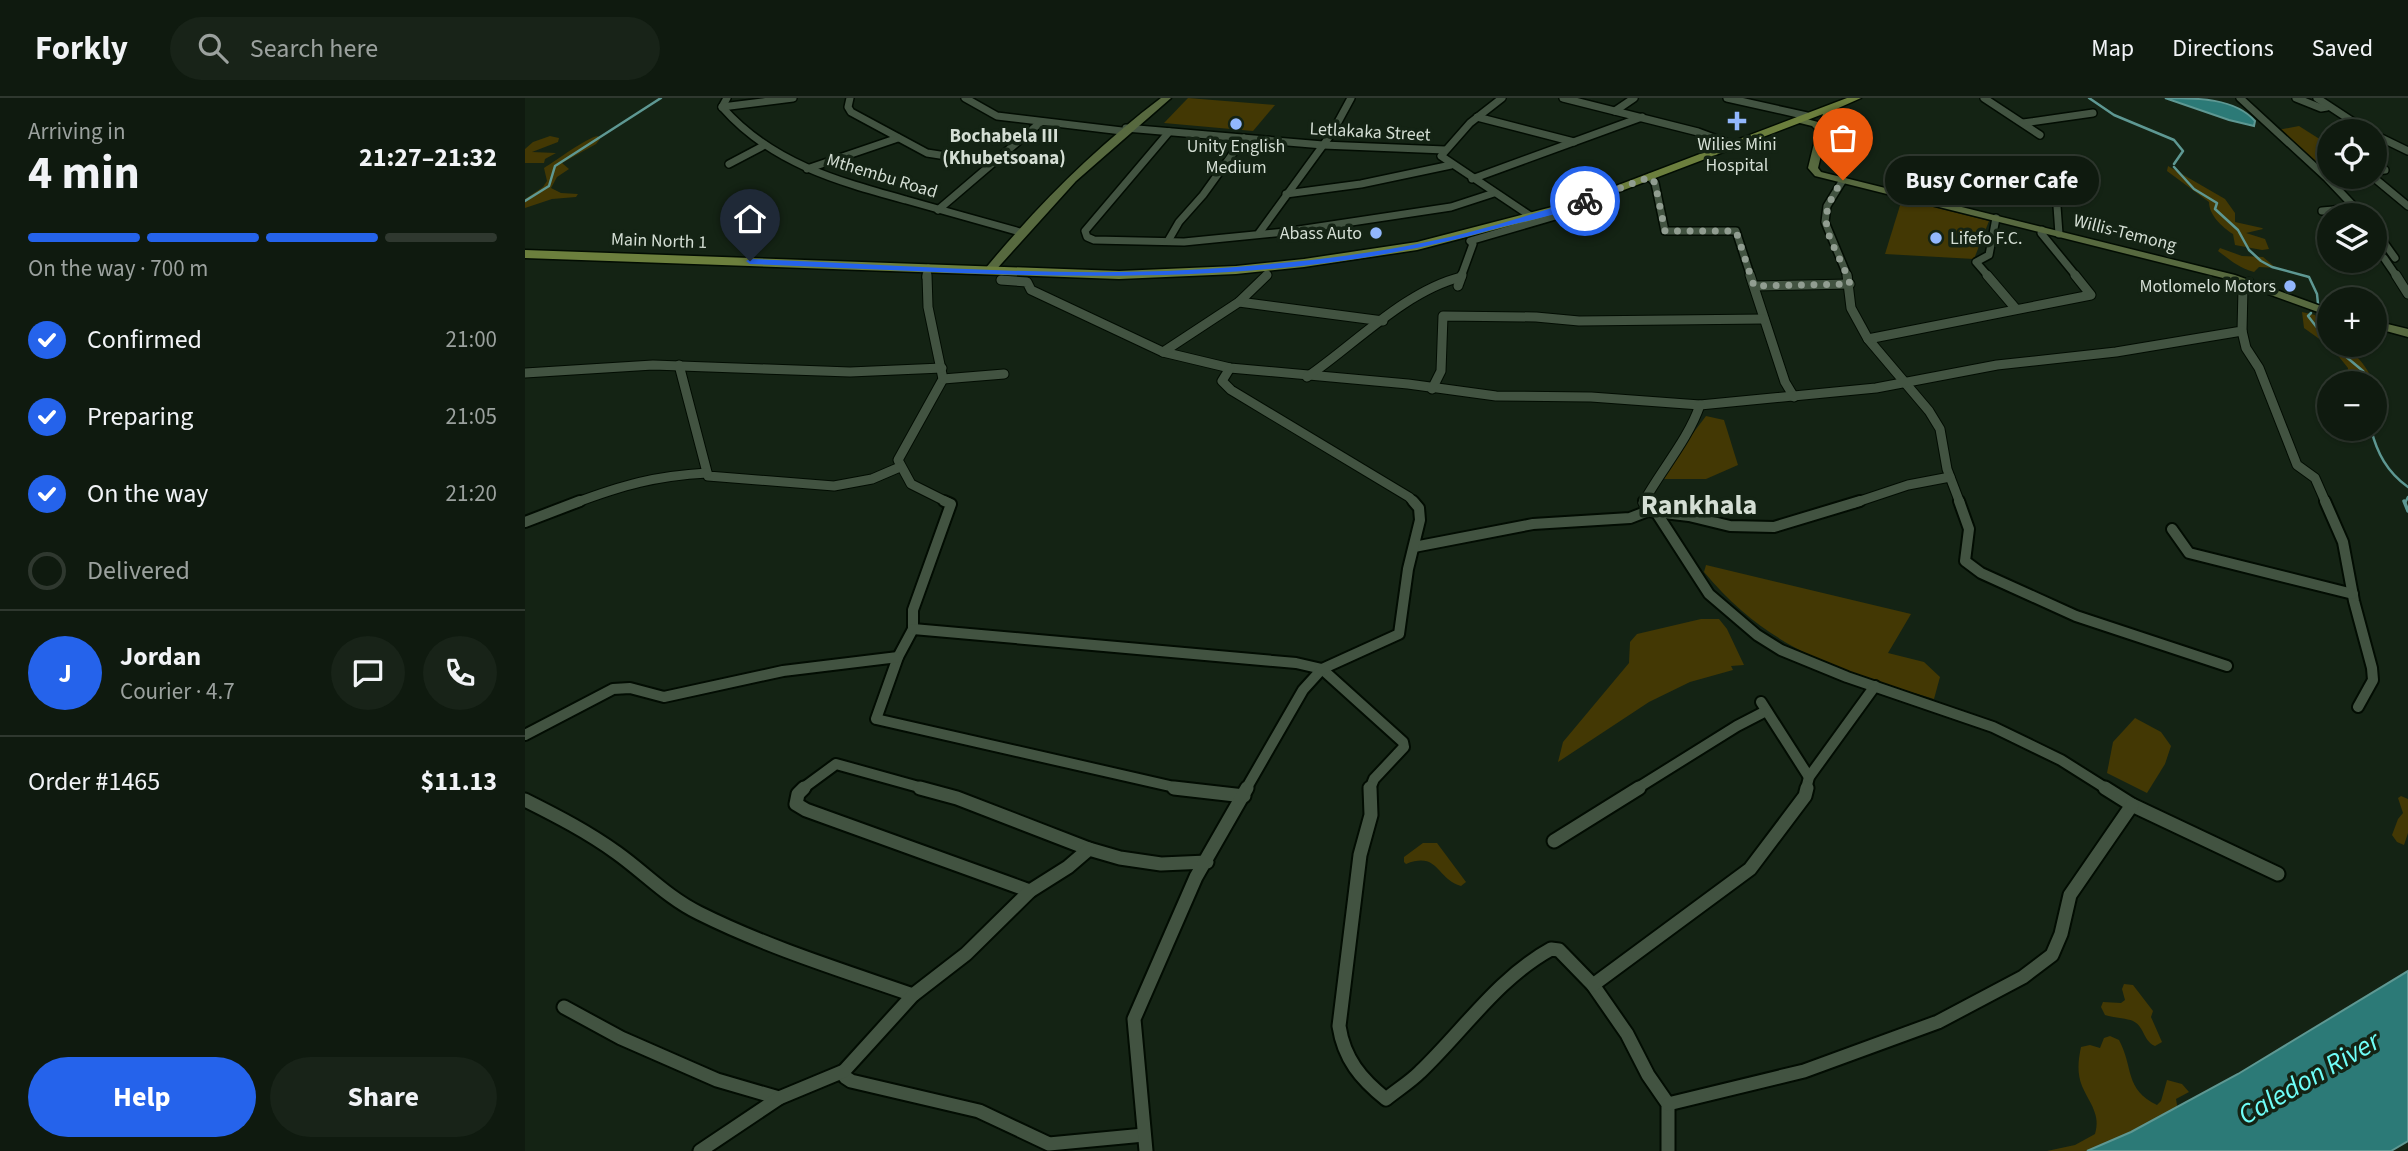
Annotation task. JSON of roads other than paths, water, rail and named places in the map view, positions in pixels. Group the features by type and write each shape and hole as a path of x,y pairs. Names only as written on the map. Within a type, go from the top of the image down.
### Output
{"main road":[{"path":"989,271 1020,232 1124,130 1167,98"},
{"name":"Main North 1","path":"525,254 928,268 989,271 1021,277 1143,275 1304,263 1417,246 1532,218 1583,202 1856,98"},
{"path":"1822,130 1830,108"},
{"path":"1803,118 1822,130"},
{"name":"Willis-Temong","path":"1822,130 1814,171 2249,282 2317,308"},
{"path":"2387,328 2408,332"}],"street":[{"path":"722,107 727,98"},
{"path":"722,107 793,98"},
{"path":"850,98 848,107 852,112 927,153 991,163"},
{"name":"Letlakaka Street","path":"965,98 997,116 1041,122 1323,145 1445,150"},
{"path":"1259,233 1323,145 1351,98"},
{"path":"1501,98 1477,117 1445,150 1441,159 1532,218"},
{"path":"1563,98 1711,136 1733,145"},
{"path":"1615,111 1634,98"},
{"path":"1728,98 1803,118"},
{"path":"1984,98 2040,135"},
{"path":"2239,98 2317,170"},
{"path":"2296,98 2321,108 2328,107"},
{"path":"2317,98 2348,119"},
{"name":"Mthembu Road","path":"722,107 763,146 832,180 1020,232"},
{"path":"2023,123 2093,113"},
{"path":"1477,117 1574,142"},
{"path":"1472,179 1642,117"},
{"path":"938,210 1041,122"},
{"path":"1169,132 1085,231 1087,237 1094,240 1168,241 1259,233 1407,215 1495,194"},
{"path":"1711,136 1752,138"},
{"path":"1711,136 1717,143 1714,152"},
{"path":"807,169 898,138"},
{"path":"1168,241 1179,222 1203,195 1244,138"},
{"path":"2387,141 2407,150"},
{"path":"729,163 763,146"},
{"path":"2059,234 2060,220 2054,197 2033,165 2073,167"},
{"path":"1286,194 1361,184 1451,166"},
{"path":"1650,177 1655,183 1665,231 1736,231 1785,382 1794,397"},
{"path":"1843,180 1827,206 1825,222 1850,284 1851,308 1868,339 1906,383 1940,429 1950,477 1969,529 1965,561 1970,567 2076,617 2227,666"},
{"path":"2336,189 2351,203"},
{"path":"2387,189 2408,206"},
{"path":"1307,377 1448,277 1460,281 1473,244 1470,240 1514,230 1576,209 1583,206 1583,202"},
{"path":"1996,218 1992,224 1994,239 1989,255 1976,262 2016,309"},
{"path":"1868,339 2092,293 2041,233 2042,230"},
{"path":"2387,247 2395,258 2387,258"},
{"path":"2387,262 2408,294"},
{"path":"928,268 925,276 930,315 943,379 898,460 901,474 907,482 950,504 913,610 913,629 898,657 876,719 1025,751 1169,787 1244,796"},
{"path":"1163,352 1238,302 1267,275"},
{"path":"1001,280 1021,277 1031,290 1163,352 1230,368 1496,396 1591,397 1700,405 1906,383 1997,365 2116,352 2242,331"},
{"path":"2249,282 2243,288 2242,331 2246,348 2259,368 2297,465 2315,478 2343,542 2374,680 2358,707"},
{"path":"1754,286 1850,284"},
{"path":"1238,302 1383,321"},
{"path":"1432,388 1441,371 1443,316 1536,317 1579,321 1764,319"},
{"path":"525,373 588,367 679,366 789,371 919,371 942,368"},
{"path":"679,366 708,476 834,486 871,479 900,467"},
{"path":"1146,1151 1142,1087 1135,1048 1135,1019 1196,877 1207,862 1293,706 1322,669 1399,634 1421,513 1414,501 1231,390 1222,381 1230,368"},
{"path":"943,379 1004,374"},
{"path":"1700,405 1693,426 1665,464 1643,503 1652,511 1709,594 1757,635 1799,659 1993,727 2061,760 2132,806 2278,874"},
{"path":"525,522 629,483 667,475 707,473"},
{"path":"1414,547 1533,524 1630,518 1652,511 1731,526 1774,527 1908,485 1950,477"},
{"path":"2172,529 2189,553 2353,594"},
{"path":"913,629 1296,663 1322,669 1403,742 1403,747 1374,779 1369,791 1371,815 1360,855 1339,1026 1340,1045 1354,1070 1386,1099 1419,1073 1487,1000 1540,955 1551,949 1559,950 1593,985 1627,1034 1648,1075 1668,1104 1668,1151"},
{"path":"525,735 613,689 630,688 664,697 783,671 898,657"},
{"path":"1593,985 1750,869 1805,796 1809,777 1875,686"},
{"path":"1554,841 1763,707 1809,777"},
{"path":"1030,891 806,810 796,804 798,794 836,764 957,798 1089,849 1120,858 1161,864 1207,862"},
{"path":"525,800 571,823 618,854 661,890 698,913 796,954 913,995"},
{"path":"1668,1104 1804,1071 1938,1022 2023,977 2052,955 2061,934 2070,895 2132,806"},
{"path":"700,1151 779,1098 844,1071 913,995 967,954 1030,891 1089,849"},
{"path":"564,1007 621,1038 717,1080 779,1098"},
{"path":"844,1071 845,1077 851,1081 979,1111 1049,1144 1144,1135"}],"water":[{"path":"2165,98 2202,99 2226,104 2247,113 2255,121 2254,126 2229,120"},
{"name":"Caledon River","path":"2408,971 2408,1141 2391,1151 2087,1151 2131,1132 2238,1074"}],"waterway":[{"path":"525,201 549,186 555,166 661,98"},
{"path":"2089,98 2114,115 2174,140 2183,151 2174,164"},
{"path":"2174,167 2194,189 2217,203 2215,209 2238,230 2249,250 2261,261 2272,267 2309,277 2317,294"},
{"path":"2311,313 2308,316 2317,328"},
{"path":"2346,357 2363,371"},
{"path":"2375,441 2394,475 2408,487"},
{"path":"2405,503 2408,497"},
{"path":"2404,501 2408,511"}],"place":[{"name":"Wilies Mini Hospital","path":"1737,121"},
{"name":"Unity English Medium","path":"1236,124"},
{"name":"Busy Corner Cafe","path":"1843,180"},
{"name":"Abass Auto","path":"1376,233"},
{"name":"Lifefo F.C.","path":"1936,238"},
{"name":"Motlomelo Motors","path":"2290,286"}],"district":[{"name":"Bochabela III (Khubetsoana)","path":"1004,147"},
{"name":"Rankhala","path":"1699,505"}]}
